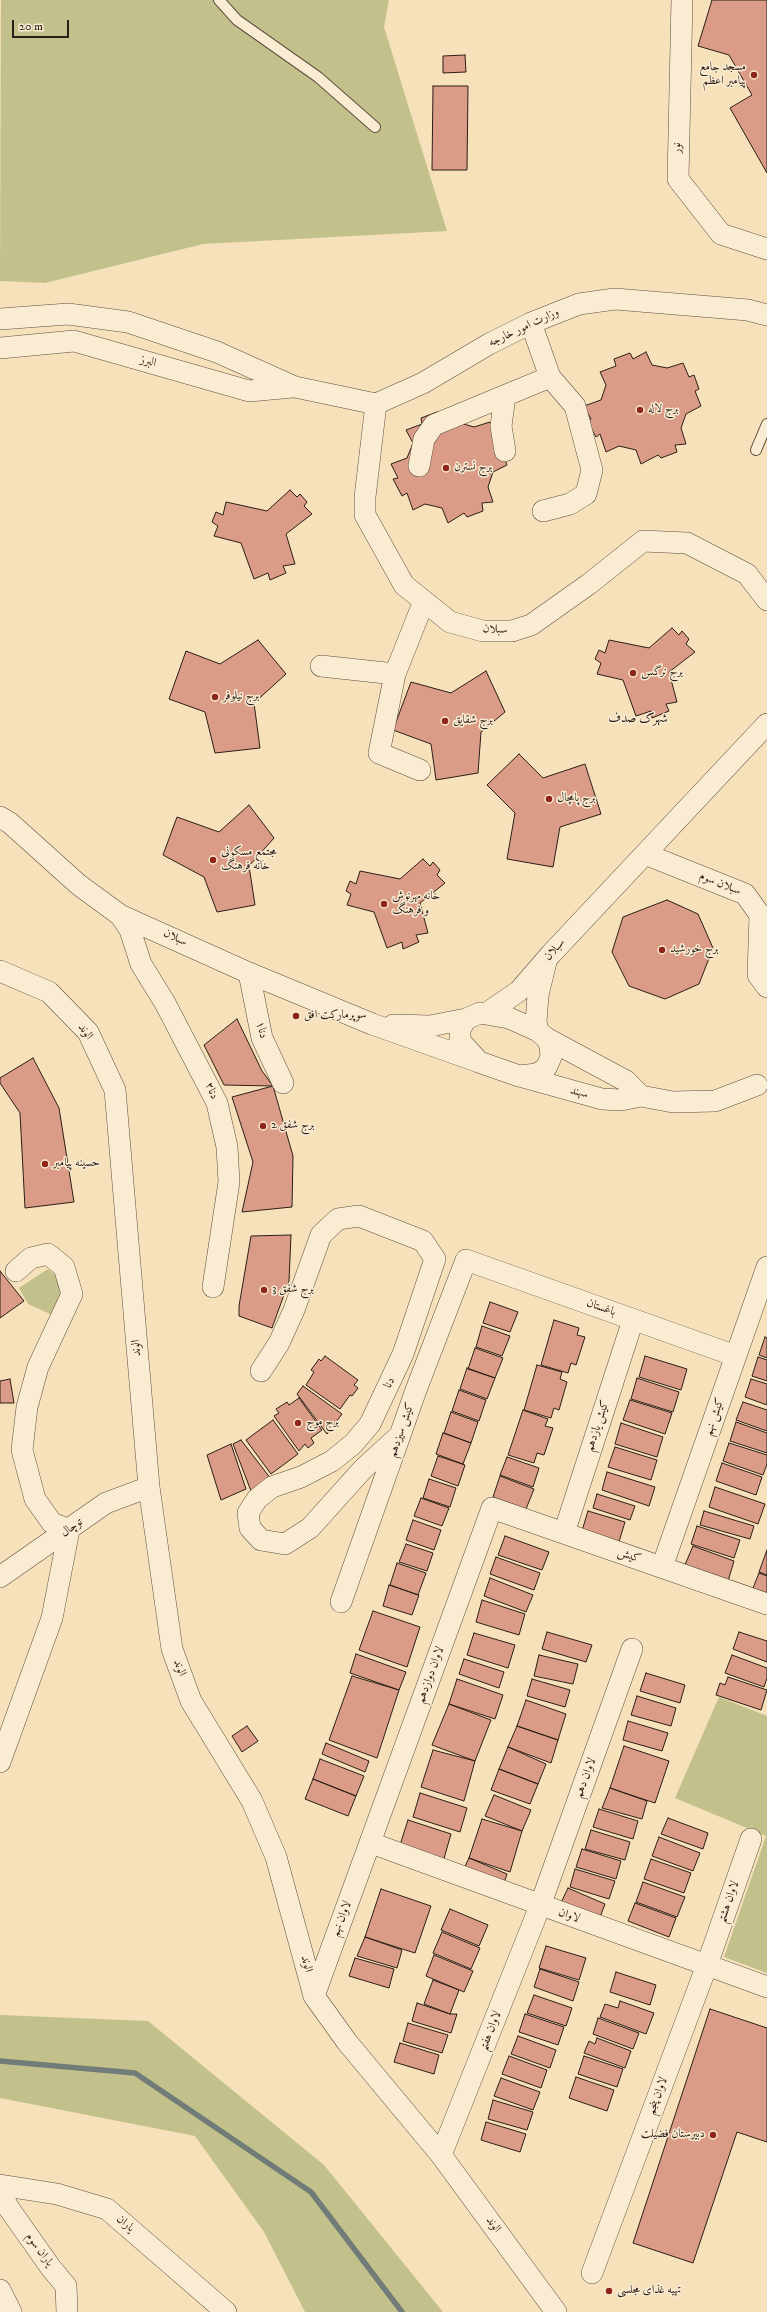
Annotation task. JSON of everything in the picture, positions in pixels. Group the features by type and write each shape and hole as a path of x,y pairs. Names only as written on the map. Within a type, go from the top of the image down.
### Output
{"street":[{"name":"نور","path":"682,0 678,80 678,179 721,234 767,249"},
{"name":"وزارت امور خارجه","path":"376,404 423,383 489,344 531,323 579,304 615,299 748,310 767,315"},
{"path":"0,319 68,314 128,322 217,352 295,387 376,404"},
{"path":"531,323 550,377 575,406 592,470 586,494 570,504 543,511"},
{"name":"البرز","path":"0,348 74,341 249,391 295,387"},
{"path":"419,466 424,439 434,425 550,377"},
{"path":"505,396 501,426 505,451"},
{"name":"سبلان","path":"376,404 365,497 365,515 404,585 450,622 483,631 512,631 531,625 589,584 643,542 687,543 746,574 767,600"},
{"path":"420,770 379,753 394,674 424,601"},
{"path":"321,666 394,674"},
{"name":"سبلان","path":"372,1024 430,1026 466,1019 480,1012 487,1012 518,991 767,724"},
{"name":"سبلان","path":"0,817 10,823 79,885 120,915 160,931 249,973 372,1024 479,1062"},
{"name":"سبلان سوم","path":"645,854 745,894 760,915 758,975 767,987"},
{"name":"دنا۲","path":"120,915 130,930 141,964 165,1003 217,1103 227,1147 229,1182 214,1287"},
{"path":"519,1076 537,1074 546,1068 551,1057 550,1046 536,1022 538,994 546,960"},
{"name":"الوند","path":"0,971 48,992 88,1032 115,1090 149,1487 172,1649 191,1701 252,1801 276,1857 314,1996 346,2042 442,2155 556,2312"},
{"name":"دنا۱","path":"249,973 262,1038 283,1083"},
{"path":"487,1012 509,1018 542,1034 626,1081 641,1096"},
{"path":"466,1019 460,1028 460,1041 479,1062"},
{"name":"سهند","path":"479,1062 519,1076 602,1099 621,1100 641,1096 673,1102 715,1101 764,1081"},
{"name":"دنا","path":"261,1371 279,1344 294,1310 321,1235 338,1219 358,1216 423,1241 435,1259 404,1354 370,1424 353,1444 332,1461 301,1477 272,1487 257,1498 248,1513 250,1528 260,1540 285,1544 310,1528 363,1468 400,1436"},
{"path":"1,1755 52,1618 69,1530 52,1523 35,1499 22,1450 27,1407 38,1367 72,1294 64,1267 48,1254 31,1258 16,1271"},
{"name":"باغستان","path":"466,1260 736,1356"},
{"name":"کیش سیزدهم","path":"341,1602 400,1436 466,1260"},
{"name":"کیش نهم","path":"662,1567 767,1267"},
{"name":"کیش یازدهم","path":"564,1533 633,1320"},
{"name":"توچال","path":"0,1577 106,1503 149,1487"},
{"name":"کیش","path":"492,1508 767,1604"},
{"name":"لاوان دوازدهم","path":"371,1843 492,1508"},
{"name":"لاوان دهم","path":"540,1906 632,1649"},
{"name":"لاوان هشتم","path":"707,1965 751,1839"},
{"name":"لاوان نهم","path":"314,1996 371,1843"},
{"name":"لاوان","path":"371,1843 540,1906 767,1987"},
{"name":"لاوان هفتم","path":"442,2155 540,1906"},
{"name":"لاوان پنجم","path":"592,2273 707,1965"},
{"name":"یاران","path":"0,2185 57,2194 107,2208 226,2312"},
{"name":"یاران سوم","path":"0,2191 12,2214 51,2268 66,2286 67,2312"},
{"path":"0,2290 11,2312"}],"lane":[{"path":"219,0 238,20 318,77 375,127"},
{"path":"756,450 767,424"}],"shaded area":[{"path":"1,0 389,0 384,27 447,231 203,244 45,283 0,281"},
{"path":"48,1269 59,1279 64,1300 57,1317 28,1304 19,1288"},
{"path":"719,1697 767,1716 767,1973 724,1957 766,1836 675,1798"},
{"path":"0,2015 148,2021 324,2165 443,2312 305,2312 264,2232 195,2136 0,2098"}],"building":[{"name":"مسجد جامع پیامبر اعظم","path":"712,0 767,0 767,173 730,108 752,95 729,55 698,46"},
{"path":"465,55 466,72 443,73 443,56"},
{"path":"433,86 468,86 467,170 432,170"},
{"name":"برج لاله","path":"646,352 652,365 667,368 683,363 689,377 694,375 699,389 695,391 701,406 686,414 681,428 686,444 675,445 677,452 661,458 658,455 641,464 636,450 619,446 606,452 600,434 596,437 587,421 591,419 584,406 601,400 606,385 600,372 616,366 614,359 630,353 633,359"},
{"name":"برج نسترن","path":"437,412 440,417 474,427 490,422 507,465 493,472 488,487 493,502 482,503 483,511 467,517 464,513 448,523 442,508 425,504 413,510 407,493 402,496 393,479 398,478 391,464 407,458 413,443 406,430 422,424 421,418"},
{"path":"290,490 297,497 300,494 307,502 304,506 312,514 286,534 295,564 283,566 286,573 270,580 268,573 254,579 241,543 214,536 218,526 212,522 216,512 223,515 226,502 267,511"},
{"name":"برج نرگس","path":"672,628 679,635 682,631 689,639 686,644 695,652 669,672 677,702 666,704 669,711 652,718 651,711 636,716 623,680 597,674 601,663 595,659 599,650 605,653 609,640 649,648"},
{"name":"برج نیلوفر","path":"258,640 286,674 254,703 260,748 215,753 205,712 169,699 186,651 220,664"},
{"name":"برج شقایق","path":"486,671 505,712 481,732 478,773 436,780 431,744 393,730 411,682 451,693"},
{"name":"برج پامچال","path":"519,754 543,778 585,764 601,814 560,827 553,867 507,859 515,813 487,785"},
{"name":"مجتمع مسکونی خانه فرهنگ","path":"249,805 274,838 249,866 255,905 217,912 204,877 163,855 177,817 219,832"},
{"name":"خانه مهرنوش و فرهنگ","path":"423,859 430,866 433,862 440,870 437,875 445,883 420,903 428,933 416,935 419,942 403,949 402,942 387,948 374,912 347,905 351,894 346,891 350,881 356,884 360,871 400,879"},
{"name":"برج خورشید","path":"667,900 698,914 713,948 699,984 665,999 629,986 612,952 623,917"},
{"path":"237,1019 262,1071 273,1086 224,1085 204,1045"},
{"name":"حسینه پیامبر","path":"33,1058 59,1108 74,1202 25,1208 20,1113 0,1083 0,1078"},
{"name":"برج شفق 2","path":"273,1086 293,1156 292,1207 242,1212 253,1162 232,1097"},
{"name":"برج شفق 3","path":"291,1235 289,1281 272,1328 239,1316 239,1306 251,1236"},
{"path":"0,1271 24,1301 0,1318"},
{"path":"490,1302 518,1312 510,1332 483,1323"},
{"path":"554,1320 579,1328 577,1335 585,1337 576,1365 571,1363 568,1373 541,1365"},
{"path":"482,1326 510,1336 502,1356 476,1347"},
{"path":"765,1337 767,1338 767,1358 759,1355"},
{"path":"475,1348 503,1358 495,1378 468,1369"},
{"path":"325,1356 358,1380 354,1385 358,1388 352,1396 350,1395 340,1409 306,1385 314,1372 311,1370 319,1359 321,1361"},
{"path":"645,1356 687,1369 681,1390 639,1377"},
{"path":"758,1357 767,1360 767,1381 752,1376"},
{"path":"537,1365 562,1372 560,1379 567,1382 559,1410 554,1408 551,1418 524,1410"},
{"path":"467,1368 495,1378 487,1399 460,1389"},
{"path":"637,1378 679,1392 673,1412 631,1399"},
{"path":"10,1379 14,1403 0,1403 0,1381"},
{"path":"751,1379 767,1384 767,1405 745,1397"},
{"path":"303,1386 342,1414 327,1434 297,1394"},
{"path":"459,1390 486,1400 479,1421 452,1411"},
{"name":"برج موج","path":"299,1398 322,1430 311,1438 314,1443 308,1448 305,1444 299,1451 274,1416 279,1413 276,1409 287,1402 289,1405"},
{"path":"630,1400 672,1413 665,1434 623,1420"},
{"path":"743,1402 767,1410 767,1431 736,1420"},
{"path":"523,1410 548,1419 545,1426 553,1428 544,1455 537,1453 534,1463 508,1455"},
{"path":"451,1412 478,1422 471,1443 444,1433"},
{"path":"273,1420 298,1454 271,1474 246,1440"},
{"path":"736,1422 767,1433 767,1453 730,1441"},
{"path":"621,1423 663,1437 657,1457 615,1444"},
{"path":"443,1433 471,1443 463,1464 436,1454"},
{"path":"241,1440 271,1479 251,1491 233,1444"},
{"path":"729,1443 767,1455 767,1464 763,1475 723,1461"},
{"path":"231,1444 246,1489 221,1500 207,1455"},
{"path":"615,1447 657,1460 651,1480 608,1467"},
{"path":"438,1456 465,1465 458,1486 431,1476"},
{"path":"507,1457 539,1468 533,1487 500,1475"},
{"path":"722,1463 762,1477 756,1495 716,1481"},
{"path":"607,1472 655,1487 649,1506 602,1490"},
{"path":"500,1476 534,1489 526,1509 493,1497"},
{"path":"429,1479 456,1488 450,1507 423,1498"},
{"path":"715,1487 765,1504 758,1524 709,1507"},
{"path":"597,1494 635,1506 630,1520 593,1508"},
{"path":"421,1498 449,1508 442,1526 414,1516"},
{"path":"588,1511 625,1522 618,1545 581,1534"},
{"path":"704,1511 754,1526 750,1539 700,1525"},
{"path":"413,1520 441,1530 434,1550 406,1540"},
{"path":"697,1526 740,1540 734,1558 691,1544"},
{"path":"505,1536 549,1552 542,1570 498,1555"},
{"path":"406,1544 433,1553 427,1571 399,1562"},
{"path":"693,1546 734,1561 728,1581 684,1567"},
{"path":"767,1550 767,1575 759,1572"},
{"path":"496,1557 540,1573 534,1590 490,1574"},
{"path":"397,1563 426,1573 418,1595 390,1585"},
{"path":"759,1573 767,1576 767,1599 751,1593"},
{"path":"490,1578 533,1595 526,1612 484,1596"},
{"path":"389,1585 419,1595 412,1615 383,1606"},
{"path":"482,1600 525,1614 519,1635 476,1622"},
{"path":"373,1611 420,1627 407,1667 359,1650"},
{"path":"547,1632 592,1645 586,1662 542,1649"},
{"path":"739,1632 767,1641 767,1662 733,1649"},
{"path":"474,1633 515,1645 508,1668 467,1655"},
{"path":"356,1654 406,1672 399,1690 350,1673"},
{"path":"539,1655 578,1664 573,1684 534,1676"},
{"path":"732,1655 767,1668 767,1678 764,1687 725,1673"},
{"path":"464,1659 504,1672 499,1688 459,1674"},
{"path":"646,1673 685,1685 680,1703 640,1691"},
{"path":"352,1676 399,1690 377,1758 329,1740"},
{"path":"728,1677 767,1690 761,1710 716,1695 720,1683 725,1685"},
{"path":"457,1679 503,1695 495,1719 449,1704"},
{"path":"532,1679 570,1690 565,1707 527,1696"},
{"path":"637,1696 676,1708 671,1726 631,1715"},
{"path":"526,1700 566,1714 558,1740 517,1726"},
{"path":"449,1704 491,1720 475,1761 432,1745"},
{"path":"628,1721 668,1733 662,1751 623,1740"},
{"path":"247,1726 258,1741 242,1752 232,1736"},
{"path":"517,1726 558,1740 551,1763 508,1747"},
{"path":"326,1743 369,1761 365,1772 322,1754"},
{"path":"624,1746 669,1761 655,1803 610,1788"},
{"path":"508,1747 546,1764 538,1784 499,1769"},
{"path":"433,1750 475,1761 464,1801 421,1787"},
{"path":"320,1759 364,1776 356,1796 313,1779"},
{"path":"499,1769 538,1784 530,1804 491,1790"},
{"path":"313,1779 356,1796 348,1816 305,1799"},
{"path":"610,1788 647,1801 642,1819 602,1808"},
{"path":"420,1793 467,1808 460,1832 413,1817"},
{"path":"494,1795 531,1810 522,1831 485,1816"},
{"path":"599,1809 638,1821 633,1839 593,1827"},
{"path":"668,1818 708,1833 703,1849 661,1834"},
{"path":"482,1819 522,1831 510,1872 469,1858"},
{"path":"408,1820 451,1834 443,1862 399,1848"},
{"path":"591,1830 630,1842 625,1860 585,1849"},
{"path":"659,1837 700,1853 693,1871 652,1856"},
{"path":"582,1849 621,1861 616,1879 576,1867"},
{"path":"469,1858 507,1874 503,1886 463,1871"},
{"path":"651,1859 691,1873 684,1893 644,1879"},
{"path":"575,1869 615,1881 609,1899 570,1887"},
{"path":"643,1882 685,1897 677,1917 636,1902"},
{"path":"568,1888 605,1904 597,1925 558,1909"},
{"path":"381,1889 431,1906 415,1953 365,1937"},
{"path":"635,1903 676,1918 669,1937 628,1921"},
{"path":"450,1909 488,1925 479,1946 441,1930"},
{"path":"442,1932 480,1948 471,1969 433,1953"},
{"path":"365,1937 402,1950 397,1968 357,1956"},
{"path":"546,1946 586,1958 579,1980 539,1968"},
{"path":"434,1955 473,1971 464,1992 426,1976"},
{"path":"355,1958 394,1969 389,1988 349,1976"},
{"path":"540,1969 579,1982 573,2001 534,1987"},
{"path":"616,1972 656,1985 650,2005 610,1992"},
{"path":"433,1980 459,1990 450,2014 424,2004"},
{"path":"534,1995 572,2008 566,2026 527,2013"},
{"path":"620,2001 654,2013 646,2034 600,2017 605,2004 618,2008"},
{"path":"417,2003 450,2014 457,2014 451,2033 412,2021"},
{"path":"710,2009 767,2028 767,2142 737,2132 693,2263 633,2243"},
{"path":"525,2014 564,2027 558,2045 519,2032"},
{"path":"598,2018 639,2033 633,2049 593,2034"},
{"path":"408,2023 448,2035 442,2053 403,2041"},
{"path":"518,2036 556,2050 550,2068 511,2054"},
{"path":"597,2038 631,2051 625,2068 584,2053 589,2041 595,2044"},
{"path":"400,2043 439,2055 434,2074 394,2062"},
{"path":"509,2056 547,2070 541,2088 502,2074"},
{"path":"584,2056 623,2069 617,2087 578,2074"},
{"path":"576,2077 614,2090 607,2111 569,2098"},
{"path":"501,2078 540,2092 533,2110 494,2096"},
{"path":"493,2100 533,2112 527,2130 488,2119"},
{"path":"486,2122 526,2134 520,2152 481,2140"}],"waterway":[{"path":"0,2061 135,2073 311,2192 402,2312"}],"place":[{"name":"مسجد جامع پیامبر اعظم","path":"754,75"},
{"name":"برج لاله","path":"640,410"},
{"name":"برج نسترن","path":"446,468"},
{"name":"برج نرگس","path":"633,673"},
{"name":"برج نیلوفر","path":"215,697"},
{"name":"برج شقایق","path":"445,721"},
{"name":"برج پامچال","path":"549,799"},
{"name":"مجتمع مسکونی خانه فرهنگ","path":"213,860"},
{"name":"خانه مهرنوش و فرهنگ","path":"384,904"},
{"name":"برج خورشید","path":"662,950"},
{"name":"سوپرمارکت افق","path":"296,1016"},
{"name":"برج شفق 2","path":"263,1126"},
{"name":"حسینه پیامبر","path":"45,1164"},
{"name":"برج شفق 3","path":"264,1290"},
{"name":"برج موج","path":"298,1423"},
{"name":"دبیرستان فضیلت","path":"713,2135"},
{"name":"تهیه غذای مجلسی","path":"609,2291"}],"district":[{"name":"شهرک صدف","path":"638,719"}]}
